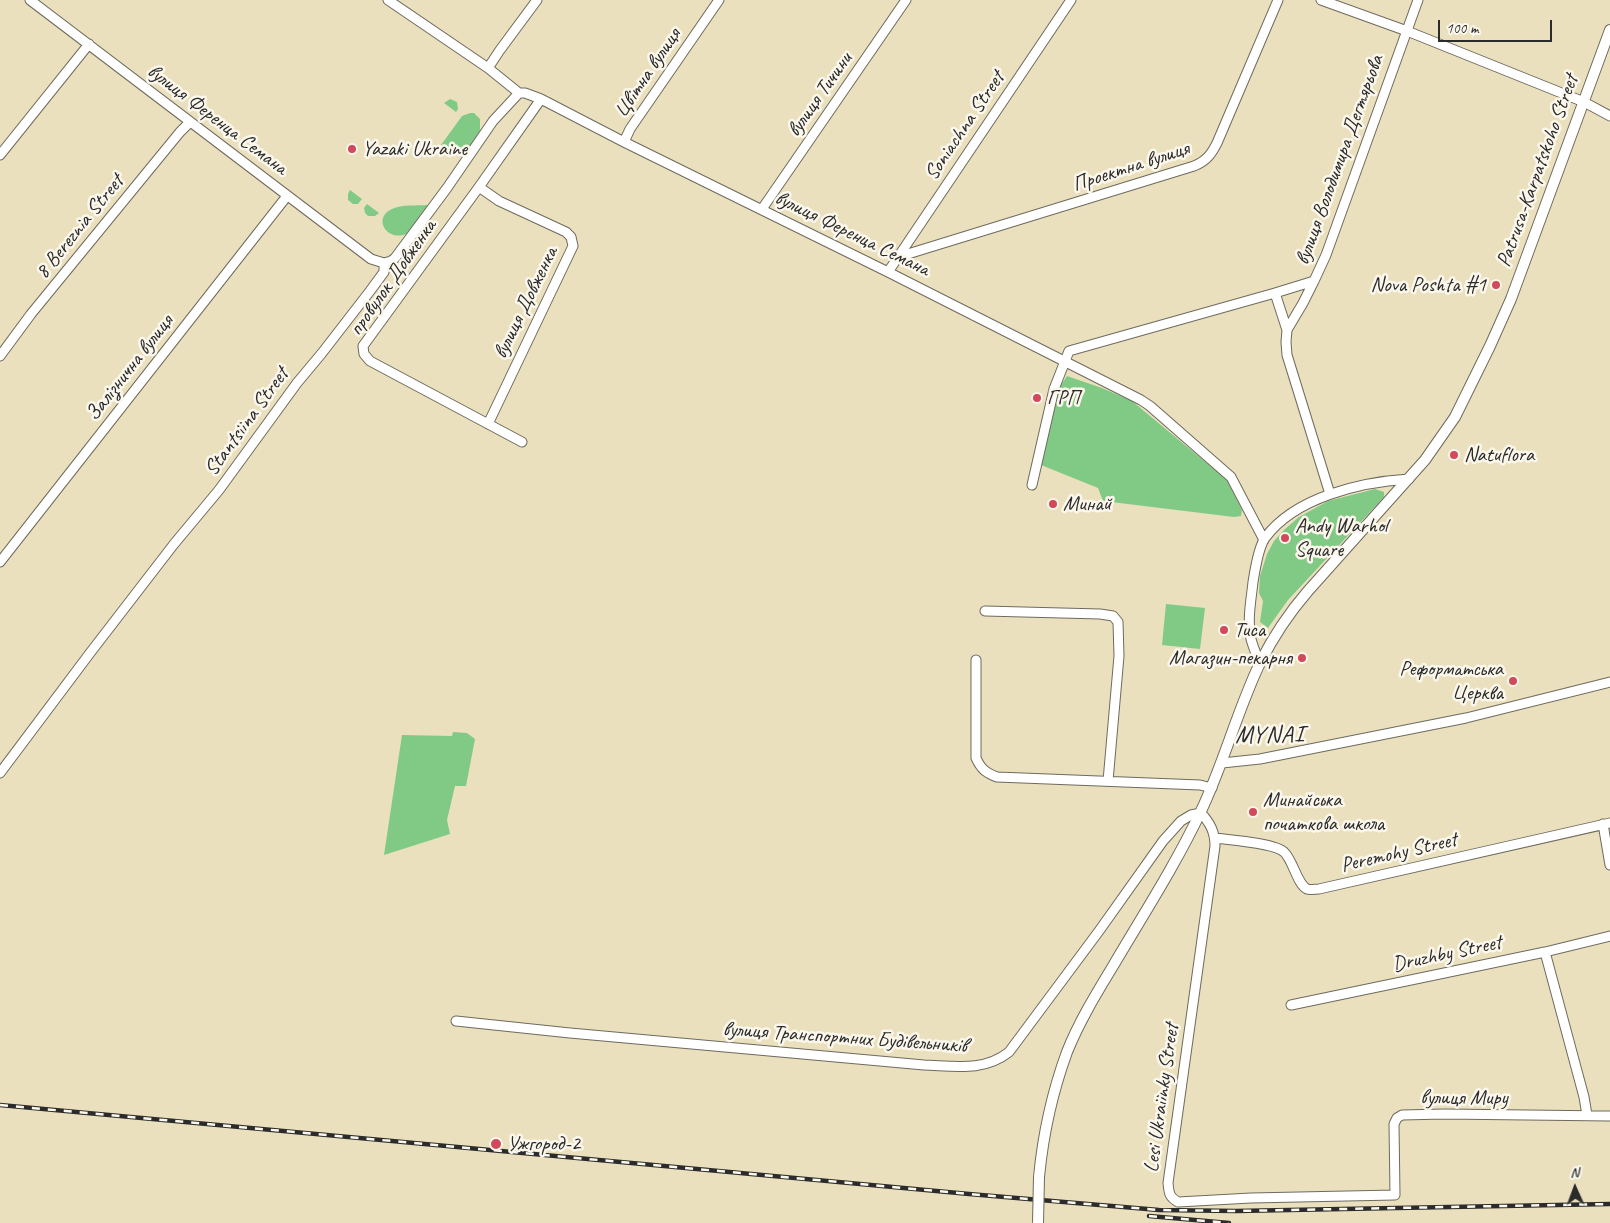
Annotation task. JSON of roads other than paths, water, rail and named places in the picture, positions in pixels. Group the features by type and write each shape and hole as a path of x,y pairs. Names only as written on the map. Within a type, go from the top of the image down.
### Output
{"main road":[{"name":"Patrusa-Karpatskoho Street","path":"1260,664 1276,634 1295,605 1409,479 1441,439 1455,417 1511,299 1610,30"},
{"path":"1038,1223 1039,1178 1047,1119 1067,1052 1086,1012 1201,813 1260,664"}],"street":[{"name":"вулиця Ференца Семана","path":"30,0 371,259 384,263"},
{"name":"вулиця Ференца Семана","path":"388,0 488,68 519,93 525,93 541,99 1064,360 1150,406 1224,470 1235,483 1264,540"},
{"path":"488,68 537,0"},
{"name":"Цвітна вулиця","path":"624,142 630,129 719,0"},
{"name":"вулиця Тичини","path":"762,209 906,0"},
{"name":"Soniachna Street","path":"888,272 1071,0"},
{"name":"Проектна вулиця","path":"898,258 1204,162 1211,155 1217,144 1278,0"},
{"path":"1320,0 1407,31 1584,102 1610,116"},
{"name":"вулиця Володимира Дегтярьова","path":"1064,360 1068,351 1314,281 1326,255 1418,0"},
{"path":"0,155 89,44"},
{"name":"Stantsiina Street","path":"0,773 90,653 219,490 297,382 322,353 384,272 384,263 392,261 403,248 493,121 519,93"},
{"name":"провулок Довженка","path":"522,442 370,361 364,354 363,346 541,99"},
{"name":"8 Bereznia Street","path":"0,356 37,307 190,122"},
{"name":"вулиця Довженка","path":"479,187 499,201 566,232 571,236 573,246 488,424"},
{"name":"Залізнична вулиця","path":"0,562 288,196"},
{"path":"1287,330 1314,281"},
{"path":"1274,293 1287,330 1287,355 1330,494"},
{"path":"1032,485 1054,388 1064,360"},
{"path":"1260,664 1251,639 1250,605 1256,568 1264,540 1280,522 1295,511 1330,494 1375,482 1409,479"},
{"path":"985,611 1100,614 1113,616 1118,622 1119,656 1108,781"},
{"path":"976,660 976,758 980,767 988,774 997,777 1200,785 1212,788"},
{"path":"1222,763 1260,759 1466,718 1610,682"},
{"path":"1201,813 1210,823 1215,838"},
{"name":"вулиця Транспортних Будівельників","path":"456,1020 570,1033 924,1065 968,1067 986,1064 999,1060 1009,1052 1100,931 1163,841 1181,821 1201,813"},
{"path":"1606,823 1610,865"},
{"name":"Peremohy Street","path":"1215,838 1267,845 1280,849 1292,863 1301,883 1307,889 1312,890 1606,823"},
{"name":"Lesi Ukraiinky Street","path":"1215,838 1168,1183 1171,1198 1178,1202 1251,1198 1395,1195"},
{"name":"Druzhby Street","path":"1291,1005 1544,952 1610,936"},
{"path":"1544,952 1584,1097 1587,1116"},
{"name":"вулиця Миру","path":"1395,1195 1394,1124 1399,1116 1444,1114 1610,1116"}],"railway":[{"path":"0,1105 1159,1210 1236,1211 1610,1204"},
{"path":"1149,1216 1229,1223"}],"place":[{"name":"Yazaki Ukraine","path":"352,149"},
{"name":"Nova Poshta #1","path":"1496,285"},
{"name":"ГРП","path":"1037,398"},
{"name":"Natuflora","path":"1454,455"},
{"name":"Минай","path":"1053,504"},
{"name":"Andy Warhol Square","path":"1285,538"},
{"name":"Тиса","path":"1224,630"},
{"name":"Магазин-пекарня","path":"1302,658"},
{"name":"Реформатська Церква","path":"1513,681"},
{"name":"Минайська початкова школа","path":"1253,812"},
{"name":"Ужгород-2","path":"496,1144"}],"district":[{"name":"MYNAI","path":"1270,736"}]}
